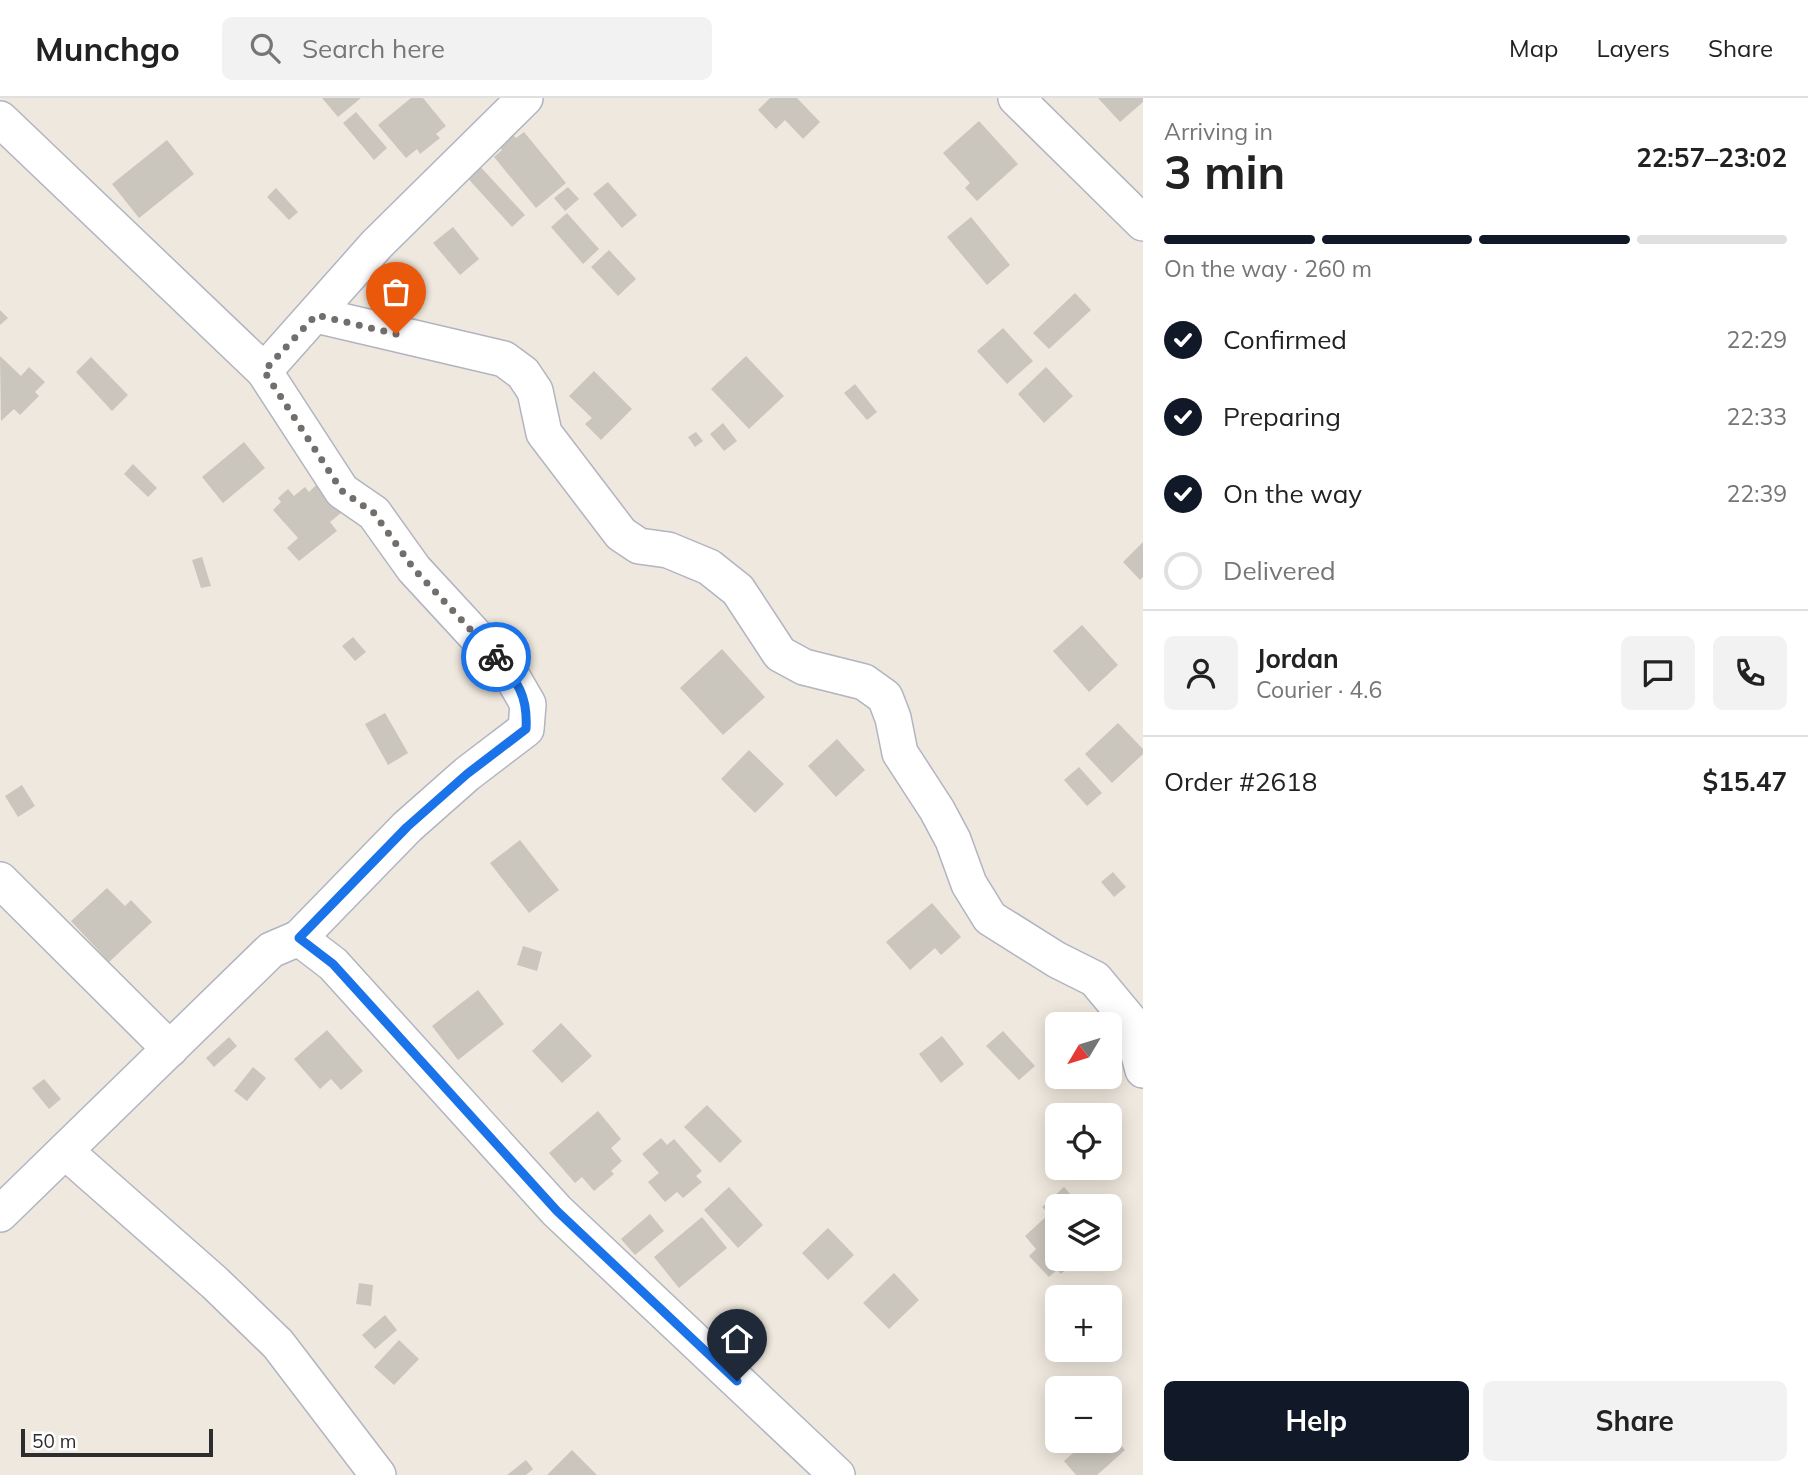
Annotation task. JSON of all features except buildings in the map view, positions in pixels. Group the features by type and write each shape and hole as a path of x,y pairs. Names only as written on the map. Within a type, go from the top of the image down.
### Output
{"street":[{"path":"264,371 377,244 525,98"},
{"path":"1016,98 1143,223"},
{"path":"0,119 264,371 342,491 374,513 414,569 510,673 528,704 526,729 467,774 407,827 299,938 271,950 0,1214"},
{"path":"316,315 504,359 523,373 535,391 544,433 621,534 639,546 668,550 709,567 738,590 780,654 804,667 864,682 885,697 893,718 900,753 953,840 969,884 990,918 1057,960 1095,979 1130,1021 1143,1068"},
{"path":"0,880 170,1049"},
{"path":"299,938 333,964 557,1211 837,1475"},
{"path":"65,1151 215,1283 278,1344 378,1475"}],"way so far":[{"path":"396,334 316,315 264,371 342,491 374,513 414,569 496,657"}],"route":[{"path":"496,657 510,673 528,704 526,729 467,774 407,827 299,938 333,964 557,1211 737,1381"}]}
